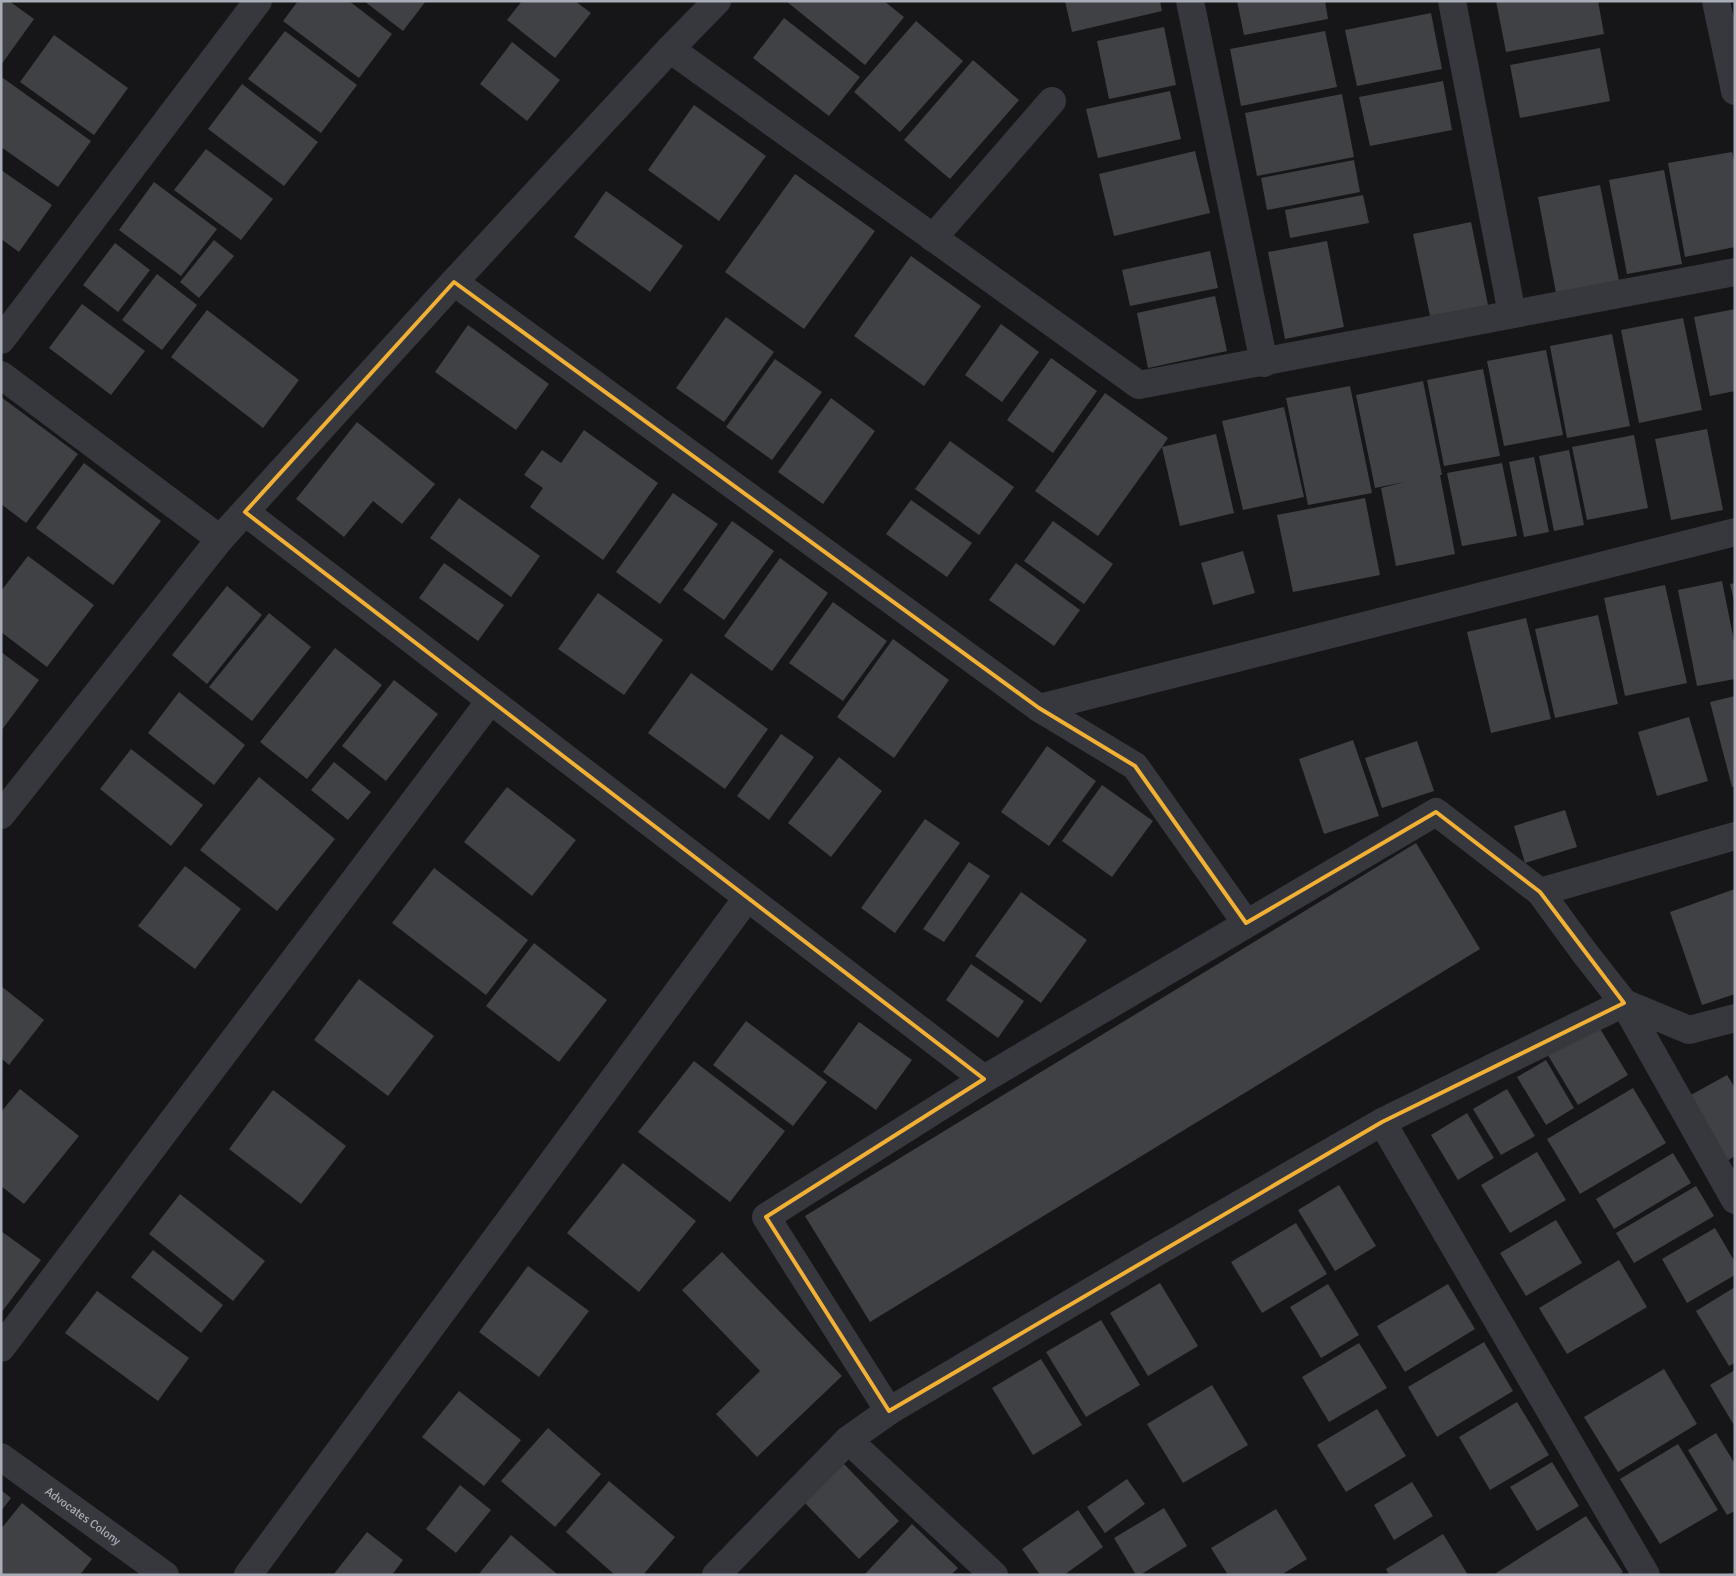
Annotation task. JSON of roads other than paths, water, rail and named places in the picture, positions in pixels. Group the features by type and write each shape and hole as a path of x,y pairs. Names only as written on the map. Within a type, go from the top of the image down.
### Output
{"street":[{"path":"1,340 258,1"},
{"path":"1,815 220,539 454,282 670,49 717,1"},
{"path":"1190,1 1264,363"},
{"path":"1452,1 1512,314"},
{"path":"1716,1 1735,91"},
{"path":"670,49 1139,385 1264,363 1735,272"},
{"path":"933,238 1052,101"},
{"path":"454,282 1038,708 1135,766 1246,923"},
{"path":"1,375 220,539"},
{"path":"245,512 984,1079"},
{"path":"1038,708 1735,532"},
{"path":"1,1348 490,700"},
{"path":"889,1411 766,1217 984,1079 1436,812 1540,892 1624,1003 1735,1200"},
{"path":"1540,892 1735,836"},
{"path":"248,1575 747,898"},
{"path":"716,1575 848,1440 889,1411 1152,1255 1382,1122 1624,1003 1689,1030 1735,1018"},
{"path":"1382,1122 1646,1575"},
{"path":"848,1440 994,1575"},
{"name":"Advocates Colony","path":"1,1457 165,1575"}]}
